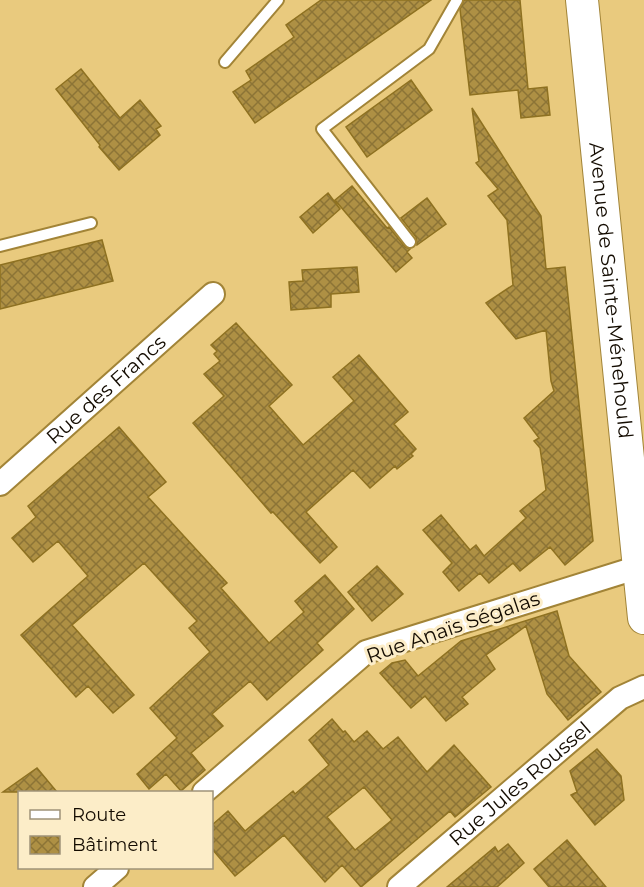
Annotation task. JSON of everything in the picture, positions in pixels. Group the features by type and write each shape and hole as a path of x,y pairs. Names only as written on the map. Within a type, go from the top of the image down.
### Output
{"main road":[{"name":"Avenue de Sainte-Ménehould","path":"582,0 644,618"}],"street":[{"name":"Rue des Francs","path":"0,484 213,294"},
{"name":"Rue Anaïs Ségalas","path":"205,791 366,652 639,567"},
{"name":"Rue Jules Roussel","path":"399,887 620,698 644,687"},
{"path":"95,887 115,869"}],"lane":[{"path":"225,62 279,0"},
{"path":"410,242 322,129 429,49 457,0"},
{"path":"0,246 91,223"}],"building":[{"path":"321,0 431,0 255,123 233,92 251,80 246,71 294,37 286,25"},
{"path":"464,0 520,0 528,89 547,87 550,115 521,118 518,90 470,95 460,9"},
{"path":"81,69 120,118 140,100 161,126 156,129 160,135 119,170 56,89"},
{"path":"411,80 432,110 367,157 346,127"},
{"path":"472,108 541,216 546,269 565,267 593,541 565,565 550,547 520,571 513,563 489,583 480,573 459,591 443,572 452,563 423,530 441,515 470,550 476,545 484,556 526,518 520,511 546,490 540,448 534,441 539,438 524,418 554,391 546,330 516,339 486,303 513,285 507,220 488,196 498,189 476,163 479,161"},
{"path":"352,186 387,228 389,227 405,247 410,249 407,252 412,258 396,272 335,200"},
{"path":"328,193 340,209 313,233 300,217"},
{"path":"427,198 446,224 417,245 416,237 401,218"},
{"path":"102,240 113,281 0,309 0,265"},
{"path":"357,267 359,292 331,294 331,307 291,310 289,282 303,281 302,270"},
{"path":"236,323 292,385 269,406 303,445 354,401 333,377 359,355 408,412 394,424 416,449 411,454 413,456 397,469 395,466 370,488 353,470 306,512 337,547 320,563 273,512 271,513 193,423 224,396 204,374 220,361 214,354 217,351 211,345"},
{"path":"119,427 166,482 148,497 227,583 221,588 269,643 304,612 295,601 325,575 354,609 317,643 323,650 267,700 250,681 212,714 223,726 191,753 205,770 181,791 166,774 149,789 137,774 177,738 150,708 210,652 189,628 197,621 144,563 72,625 134,695 113,713 88,686 76,697 21,635 88,576 58,541 33,562 12,538 36,517 28,506"},
{"path":"377,566 403,594 372,621 348,592"},
{"path":"557,611 569,656 601,692 568,720 547,694 526,626 486,655 495,669 462,697 468,704 446,721 425,696 411,708 380,673 392,663 405,660 418,676 461,641"},
{"path":"332,719 354,742 367,731 383,749 398,737 427,772 454,745 491,787 455,817 450,811 361,887 342,865 325,882 284,835 235,876 213,850 213,824 228,811 245,831 329,765 309,740","holes":["364,787 392,820 355,850 327,817"]},
{"path":"597,749 621,776 624,800 595,825 571,795 577,792 570,771"},
{"path":"37,768 56,791 18,791 3,792"},
{"path":"567,840 606,887 549,887 534,869"},
{"path":"508,844 524,863 497,887 447,887 495,847 498,852"}]}
